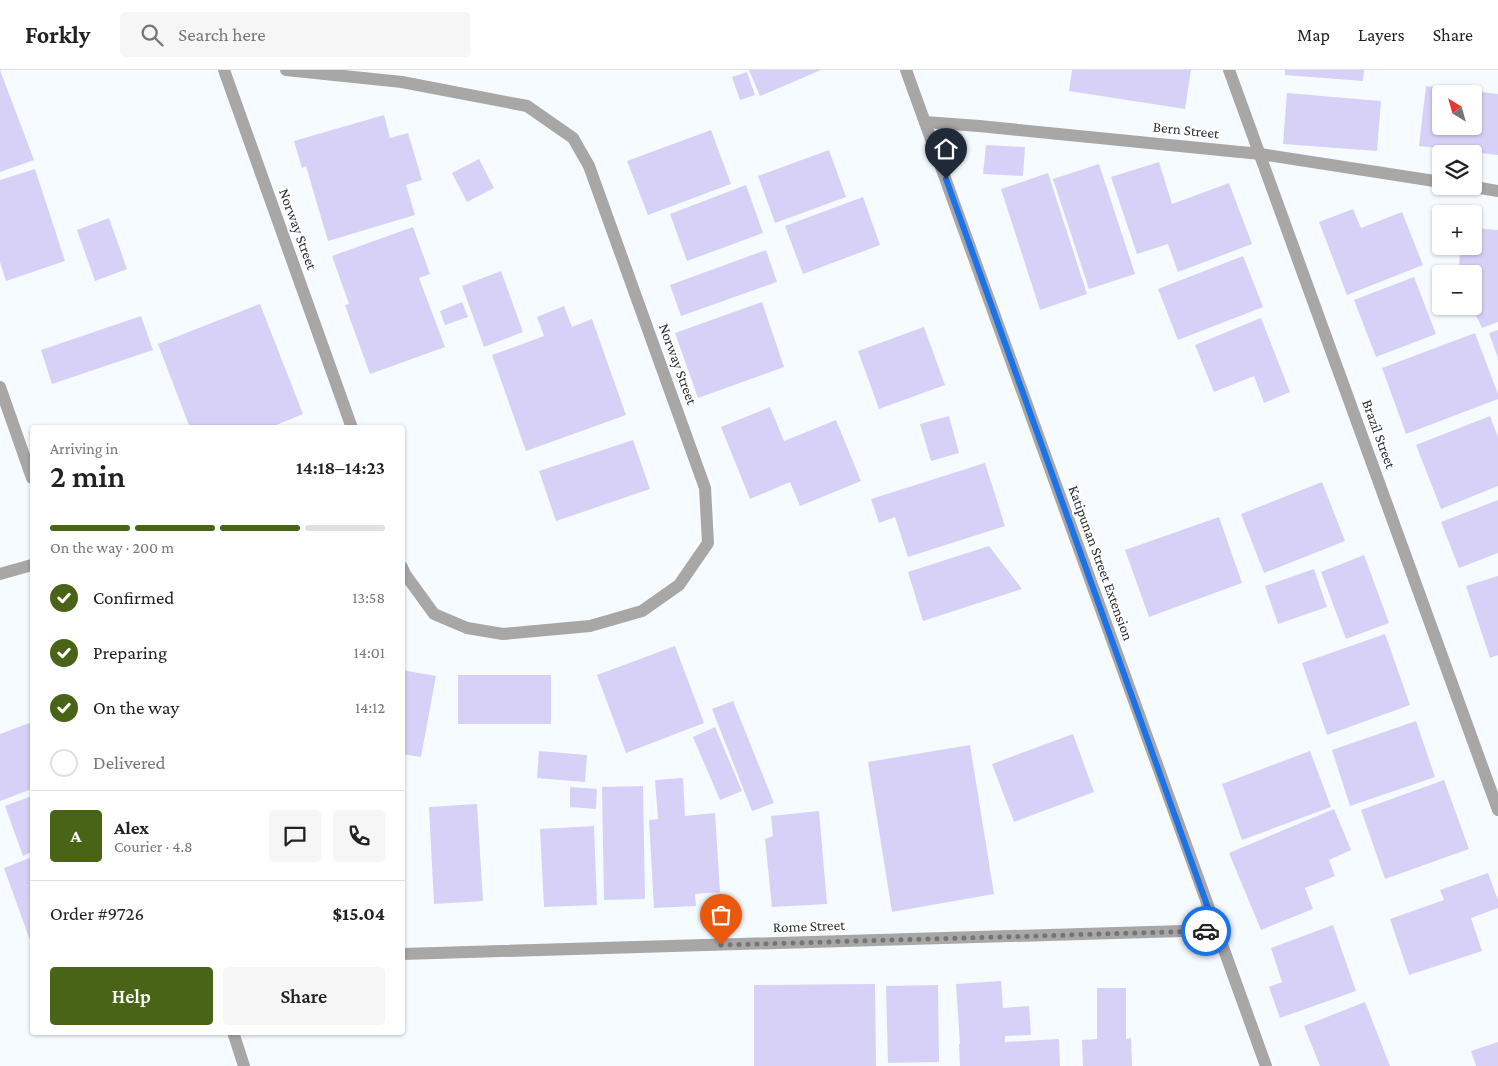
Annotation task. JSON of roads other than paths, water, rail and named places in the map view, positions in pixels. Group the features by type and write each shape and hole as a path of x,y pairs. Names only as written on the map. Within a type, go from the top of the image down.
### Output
{"street":[{"name":"Norway Street","path":"224,70 351,425"},
{"name":"Norway Street","path":"286,70 402,82 528,106 573,138 589,166 705,488 708,543 679,585 642,611 590,626 503,634 467,628 434,614 405,574"},
{"name":"Katipunan Street Extension","path":"906,70 1266,1066"},
{"name":"Brazil Street","path":"1229,70 1498,810"},
{"name":"Bern Street","path":"925,122 1260,154 1432,181"},
{"path":"1482,188 1498,191"},
{"path":"0,387 30,472"},
{"path":"0,574 30,566"},
{"name":"Rome Street","path":"405,954 1216,930"},
{"path":"233,1035 244,1066"}]}
